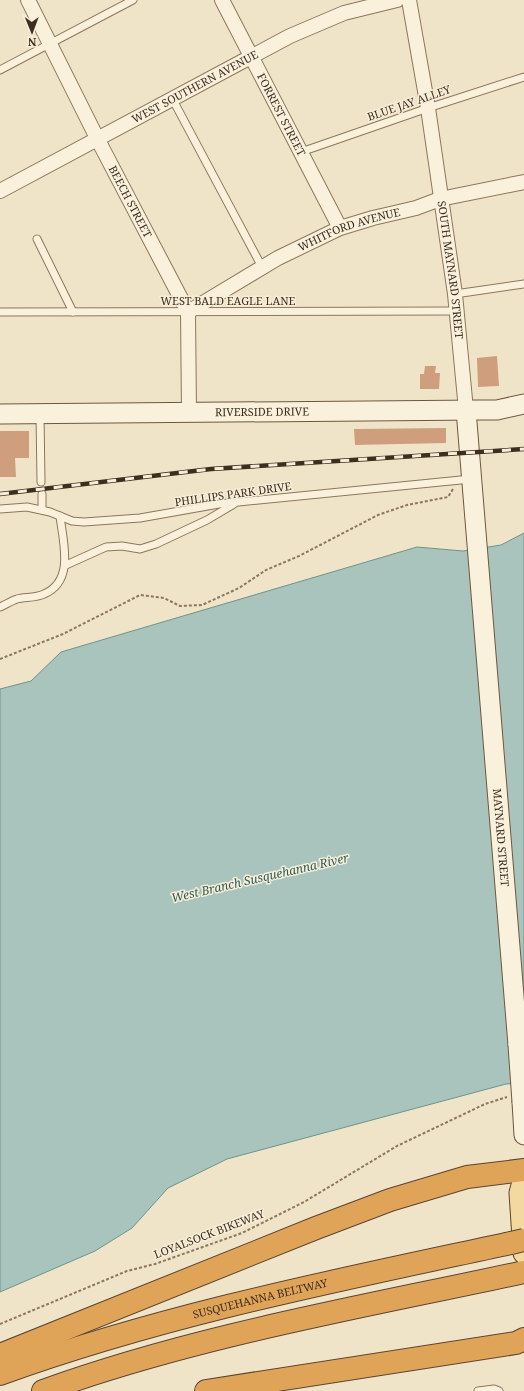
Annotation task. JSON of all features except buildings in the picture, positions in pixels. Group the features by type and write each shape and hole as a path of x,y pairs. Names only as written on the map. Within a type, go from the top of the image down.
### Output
{"highway":[{"path":"0,1355 390,1200 467,1177 489,1173 524,1170"},
{"name":"SUSQUEHANNA BELTWAY","path":"0,1374 112,1337 235,1303 520,1245"},
{"path":"43,1391 120,1366 242,1333 519,1273"},
{"path":"206,1391 516,1343 524,1339"}],"main road":[{"name":"RIVERSIDE DRIVE","path":"0,414 497,410 524,404"},
{"name":"SOUTH MAYNARD STREET","path":"466,410 477,541"},
{"name":"MAYNARD STREET","path":"477,541 516,1100 524,1135"},
{"path":"520,1245 520,1193 524,1178"}],"street":[{"name":"BEECH STREET","path":"28,0 98,140 188,312 189,413"},
{"name":"FORREST STREET","path":"222,0 340,228"},
{"name":"WEST SOUTHERN AVENUE","path":"0,190 98,140 252,57 330,18 397,0"},
{"name":"SOUTH MAYNARD STREET","path":"409,0 428,108 455,294 466,410"},
{"name":"WHITFORD AVENUE","path":"188,312 262,267 340,228 373,218 416,208 440,199 524,182"}],"lane":[{"path":"0,70 133,0"},
{"name":"BLUE JAY ALLEY","path":"301,152 428,108 524,77"},
{"path":"173,100 262,267"},
{"path":"37,239 74,312"},
{"path":"455,294 524,284"},
{"name":"WEST BALD EAGLE LANE","path":"0,312 457,311"},
{"path":"40,414 41,482"},
{"name":"PHILLIPS PARK DRIVE","path":"0,509 27,507 42,510 72,521 84,522 140,518 236,503 472,479"},
{"path":"42,494 42,510"},
{"path":"66,565 106,547 122,546 140,549 156,544 207,520 236,503"},
{"path":"0,607 15,600 44,595 53,589 61,578 66,565 60,516"},
{"path":"478,1391 494,1389 499,1391"}],"path":[{"path":"0,659 63,634 140,595 164,598 180,606 202,605 239,588 266,570 299,556 378,515 407,505 448,497 452,493 453,488"},
{"name":"LOYALSOCK BIKEWAY","path":"0,1324 127,1271 155,1264 242,1233 304,1202 397,1146 485,1104 516,1100"}],"water":[{"name":"West Branch Susquehanna River","path":"524,533 524,1083 506,1084 227,1159 168,1188 132,1228 95,1251 0,1292 0,689 31,681 61,652 417,547 463,551 501,545"}],"railway":[{"path":"0,494 211,469 524,449"}]}
